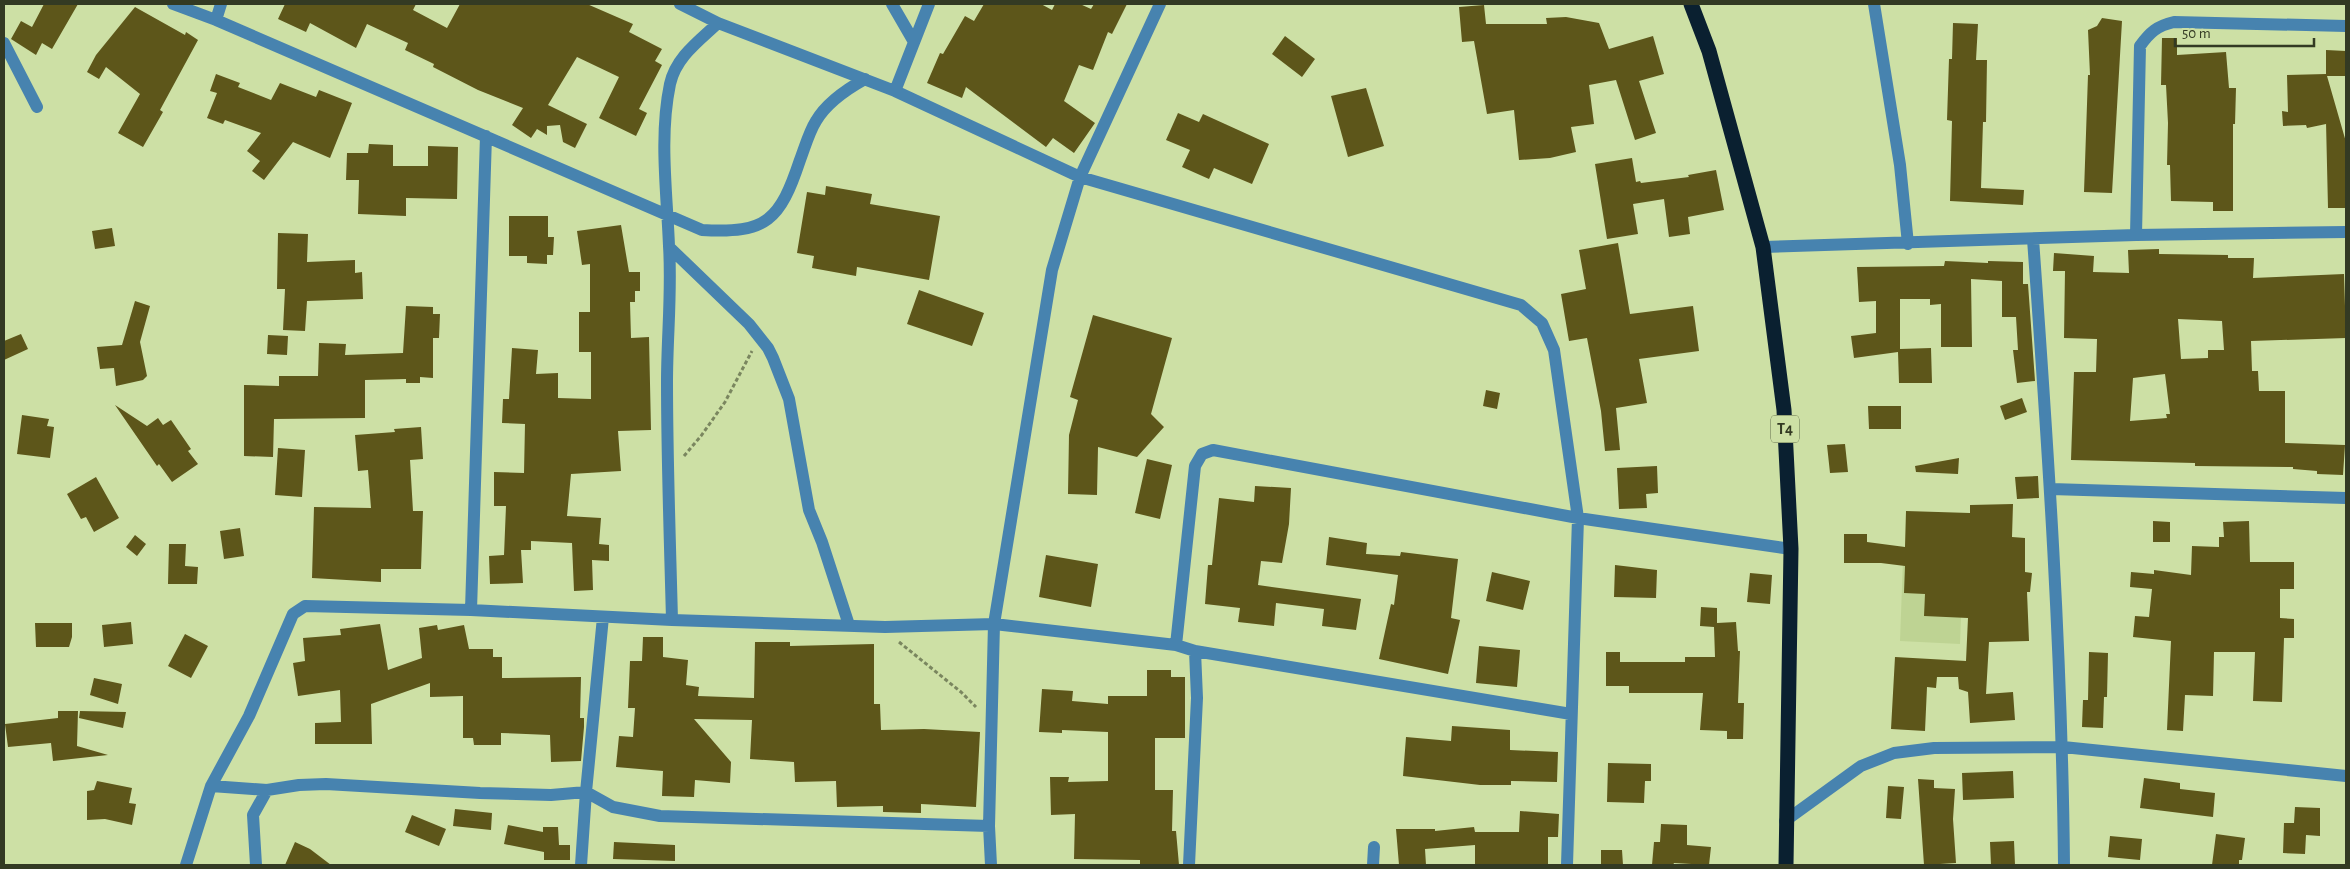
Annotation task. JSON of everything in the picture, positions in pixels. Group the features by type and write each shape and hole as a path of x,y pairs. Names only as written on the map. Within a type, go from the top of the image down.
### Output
{"highway":[{"name":"T4","path":"1691,4 1709,51 1763,247 1784,410 1791,548 1785,821 1786,865"}],"street":[{"path":"173,4 216,20 702,230 742,230 764,222 774,215 791,190 816,120 844,91 865,79"},
{"path":"216,20 221,4"},
{"path":"680,4 718,23 895,91 1080,177 1522,305 1542,323 1554,350 1578,518 1567,865"},
{"path":"892,4 914,42"},
{"path":"895,91 929,4"},
{"path":"991,865 989,826 994,624 1052,270 1080,177 1160,4"},
{"path":"1874,4 1900,165 1908,244"},
{"path":"2136,235 2140,46 2149,33 2160,25 2174,22 2346,26"},
{"path":"672,620 667,382 669,247 666,216 665,131 670,84 677,66 687,52 718,23"},
{"path":"4,43 37,107"},
{"path":"471,610 486,136"},
{"path":"1763,247 1908,244 2136,235 2346,232"},
{"path":"2033,239 2051,489 2063,747 2064,865"},
{"path":"669,247 760,337 773,358 789,399 809,510 822,542 849,625"},
{"path":"1176,645 1195,466 1202,454 1214,450 1578,518 1791,548"},
{"path":"2051,489 2346,498"},
{"path":"186,865 211,786 249,716 293,614 305,606 471,610 672,620 885,627 994,624 1176,645 1195,651 1571,714"},
{"path":"581,865 603,617"},
{"path":"1189,865 1197,698 1195,651"},
{"path":"1785,821 1861,766 1894,753 1934,748 2063,747 2346,776"},
{"path":"211,786 267,790 326,784 551,795 586,792 613,807 660,816 989,826"},
{"path":"256,865 253,815 267,790"},
{"path":"1373,865 1374,847"}],"path":[{"path":"669,473 716,416 760,337"},
{"path":"885,627 908,651 969,699 992,724"}],"shaded area":[{"path":"1903,559 1963,563 1960,644 1900,641"}],"building":[{"path":"44,4 78,4 52,49 42,43 36,55 11,39 21,21 32,27"},
{"path":"285,4 416,4 413,10 447,28 460,4 587,4 633,24 629,32 662,49 655,61 662,65 639,109 647,113 636,136 599,118 619,77 577,57 548,105 587,124 575,148 563,142 560,125 547,126 547,135 537,129 531,138 512,125 523,108 478,90 433,67 434,64 405,50 408,43 367,24 356,48 310,23 306,32 278,19"},
{"path":"984,4 1041,4 1052,10 1055,4 1080,4 1091,9 1094,4 1127,4 1112,34 1108,32 1093,70 1079,65 1064,101 1095,123 1074,153 1053,138 1046,147 966,87 962,98 927,83 940,53 943,54 965,16 974,21"},
{"path":"1484,5 1486,24 1547,24 1546,18 1566,17 1599,23 1609,49 1653,36 1664,74 1639,81 1656,133 1635,140 1616,80 1589,85 1594,124 1571,127 1576,152 1550,158 1519,160 1514,110 1487,114 1474,41 1462,42 1459,7"},
{"path":"135,7 185,35 186,32 198,40 160,110 163,112 143,147 118,133 140,94 106,67 99,79 87,72 96,55"},
{"path":"2102,18 2122,21 2112,193 2084,192 2088,75 2090,75 2088,30 2097,26"},
{"path":"1953,23 1978,24 1976,60 1987,60 1986,122 1983,122 1981,188 2024,190 2023,205 1950,201 1952,121 1947,120 1949,59 1952,59"},
{"path":"1285,36 1315,59 1302,77 1272,54"},
{"path":"2162,38 2177,38 2177,55 2226,52 2229,88 2236,88 2235,124 2233,124 2233,211 2213,211 2213,202 2171,201 2170,165 2167,165 2168,123 2166,85 2161,85"},
{"path":"2326,50 2346,51 2346,76 2327,76 2346,142 2346,208 2328,208 2326,122 2326,124 2307,128 2306,125 2283,126 2282,111 2288,112 2287,75 2326,74"},
{"path":"216,74 240,83 238,87 271,100 280,83 316,97 319,90 352,103 330,158 293,142 264,180 252,171 260,161 247,151 261,133 225,120 223,124 207,118 217,93 210,91"},
{"path":"1366,88 1384,146 1348,157 1331,96"},
{"path":"1178,113 1199,122 1203,114 1269,144 1252,184 1214,168 1209,179 1182,167 1190,150 1166,140"},
{"path":"369,144 393,145 393,166 428,166 428,146 458,147 457,199 406,198 406,216 358,214 359,180 346,180 347,153 368,153"},
{"path":"1632,158 1636,182 1640,181 1641,183 1689,177 1688,175 1716,170 1724,210 1688,217 1690,234 1669,237 1664,199 1633,204 1638,234 1607,239 1595,164"},
{"path":"826,186 872,194 870,204 940,216 929,280 857,267 856,276 812,268 814,256 797,253 807,192 825,195"},
{"path":"509,216 548,216 548,237 554,237 553,255 547,255 547,264 527,263 527,256 509,256"},
{"path":"621,225 629,272 640,272 640,291 635,291 635,302 630,302 631,338 649,337 651,430 618,431 621,471 571,474 567,516 601,518 599,544 609,545 609,561 592,560 593,590 574,591 572,543 531,541 531,550 521,550 523,583 490,584 489,556 504,555 506,506 494,506 494,472 524,473 525,424 502,423 503,399 509,399 512,348 538,350 536,374 558,373 558,398 591,399 591,352 579,352 579,312 590,312 590,264 582,265 577,231"},
{"path":"112,228 115,246 95,249 92,231"},
{"path":"278,233 308,234 307,262 355,260 355,273 362,272 363,299 307,301 305,331 283,330 285,289 277,289"},
{"path":"1618,243 1630,314 1693,306 1699,351 1639,359 1647,403 1616,408 1620,450 1605,451 1601,411 1587,338 1569,341 1561,294 1586,289 1579,250"},
{"path":"2159,249 2159,254 2228,255 2228,258 2254,258 2253,278 2344,274 2346,338 2251,341 2252,371 2258,371 2259,391 2285,391 2285,443 2345,445 2343,475 2317,474 2317,471 2293,469 2293,467 2195,466 2195,463 2071,460 2074,372 2096,372 2097,339 2064,338 2065,271 2053,271 2054,253 2094,256 2093,272 2129,273 2128,250","holes":["2178,319 2222,321 2224,350 2208,350 2208,358 2181,359","2165,374 2170,414 2166,414 2167,418 2130,421 2133,378"]},
{"path":"1945,261 2023,262 2023,284 2028,284 2035,381 2017,383 2013,350 2018,350 2016,317 2002,317 2002,281 1971,279 1972,347 1941,347 1941,304 1930,305 1930,299 1900,299 1900,349 1931,348 1932,383 1899,383 1898,352 1854,358 1851,336 1876,333 1876,301 1859,302 1857,267 1944,266"},
{"path":"919,290 984,313 972,346 907,324"},
{"path":"135,301 150,306 140,342 147,376 143,380 116,386 114,368 100,369 97,347 122,345"},
{"path":"406,306 433,307 433,314 440,314 439,338 433,338 433,378 420,377 420,383 406,383 406,379 365,380 365,418 274,419 273,457 244,456 244,385 279,386 279,376 318,376 319,343 346,344 345,355 403,353"},
{"path":"1093,315 1172,338 1151,414 1164,427 1137,457 1098,447 1097,495 1068,494 1069,435 1078,400 1070,397"},
{"path":"21,334 28,349 4,360 4,341"},
{"path":"268,335 288,336 287,355 267,354"},
{"path":"1486,390 1500,393 1497,409 1483,406"},
{"path":"2022,398 2027,412 2005,420 2000,406"},
{"path":"115,405 147,426 158,418 163,425 171,420 191,449 188,451 198,464 172,482 159,464 157,466"},
{"path":"1868,406 1901,406 1901,429 1869,429"},
{"path":"22,415 49,419 47,426 54,427 50,458 17,454"},
{"path":"421,427 423,459 410,460 413,511 423,511 421,569 381,569 381,582 312,578 314,507 371,508 368,470 358,471 355,435 395,432 394,429"},
{"path":"1845,444 1848,472 1830,473 1827,445"},
{"path":"278,448 305,450 302,497 275,495"},
{"path":"1959,458 1958,474 1916,472 1915,466"},
{"path":"1147,459 1172,465 1160,519 1135,513"},
{"path":"1657,466 1658,493 1646,494 1647,508 1619,509 1617,468"},
{"path":"2038,476 2039,498 2017,499 2015,477"},
{"path":"96,477 119,518 94,532 86,517 81,519 67,494"},
{"path":"1255,486 1291,488 1289,524 1282,563 1261,561 1258,585 1361,599 1356,630 1322,626 1324,609 1276,603 1274,626 1238,622 1240,608 1205,604 1208,565 1212,565 1219,498 1254,502"},
{"path":"2013,504 2012,537 2025,538 2025,572 2032,573 2030,592 2027,592 2029,641 1989,642 1986,694 2013,692 2015,720 1970,723 1968,692 1959,689 1958,677 1937,677 1936,688 1927,687 1925,731 1891,729 1895,657 1966,661 1968,618 1924,616 1925,594 1904,593 1905,566 1881,563 1844,563 1844,534 1867,534 1867,542 1905,547 1906,511 1970,513 1970,505"},
{"path":"2153,521 2170,522 2170,542 2153,542"},
{"path":"2249,521 2250,562 2294,562 2294,589 2280,589 2280,618 2294,619 2294,638 2284,638 2282,702 2253,701 2255,652 2214,652 2213,696 2185,695 2183,731 2167,730 2171,641 2133,637 2135,616 2149,617 2152,589 2130,587 2131,572 2154,574 2154,570 2191,575 2192,546 2219,547 2219,537 2224,537 2223,522"},
{"path":"240,528 244,556 224,559 220,531"},
{"path":"135,535 146,544 137,556 126,547"},
{"path":"1329,537 1367,543 1366,554 1400,556 1401,552 1458,559 1451,618 1460,620 1448,674 1379,659 1391,604 1394,605 1398,575 1326,565"},
{"path":"169,544 186,544 185,566 198,567 197,584 168,584"},
{"path":"1046,555 1098,564 1091,607 1039,597"},
{"path":"1615,565 1657,570 1656,598 1614,597"},
{"path":"1492,572 1530,581 1523,610 1486,601"},
{"path":"1750,573 1772,575 1770,604 1747,602"},
{"path":"1701,607 1717,608 1717,623 1736,622 1738,651 1740,651 1738,703 1744,703 1743,739 1727,739 1727,731 1700,730 1703,693 1629,693 1629,686 1606,686 1606,652 1620,652 1620,662 1685,662 1685,657 1715,657 1714,627 1700,626"},
{"path":"131,622 133,644 104,647 102,625"},
{"path":"35,623 72,623 72,637 69,647 36,647"},
{"path":"380,624 388,670 422,658 419,628 437,625 438,630 464,625 469,649 493,649 493,657 502,657 502,678 581,677 580,718 584,718 584,727 581,761 551,762 550,735 501,733 501,745 474,745 473,738 463,738 463,696 430,697 430,683 371,704 372,744 315,744 315,723 341,722 340,690 298,696 293,663 305,661 303,638 341,635 340,629"},
{"path":"185,634 208,646 191,678 168,666"},
{"path":"643,637 663,637 663,657 688,660 686,685 699,687 698,696 754,698 755,642 790,642 790,646 874,644 874,704 880,704 881,730 924,729 980,732 976,807 921,804 921,813 883,812 883,806 837,807 836,781 795,782 794,762 750,759 752,720 694,719 731,762 730,783 695,780 694,797 662,796 663,771 616,767 619,736 633,737 635,708 628,708 630,661 642,661"},
{"path":"1479,646 1520,650 1517,687 1476,683"},
{"path":"2089,652 2108,653 2107,697 2104,697 2103,728 2082,727 2083,700 2088,700"},
{"path":"1147,670 1171,670 1171,677 1185,677 1185,738 1155,738 1155,790 1173,790 1172,831 1176,831 1179,865 1140,865 1140,860 1074,859 1075,814 1051,815 1050,777 1069,777 1068,782 1108,781 1108,732 1062,730 1062,733 1039,732 1042,689 1073,691 1072,701 1108,704 1108,696 1147,696"},
{"path":"94,678 122,684 118,704 90,695"},
{"path":"58,711 78,711 77,746 108,755 53,761 51,743 8,747 5,724 58,718"},
{"path":"80,711 126,712 123,728 79,718"},
{"path":"1452,726 1510,730 1510,750 1558,752 1557,782 1511,781 1511,785 1480,785 1403,776 1406,737 1451,741"},
{"path":"1608,763 1651,764 1651,781 1645,781 1644,803 1607,802"},
{"path":"2013,771 2014,798 1963,800 1962,773"},
{"path":"2144,778 2180,783 2180,789 2215,793 2213,817 2140,808"},
{"path":"1918,779 1934,780 1934,788 1955,789 1953,819 1956,863 1924,865"},
{"path":"97,781 132,788 129,803 136,804 132,825 105,819 87,820 87,791 94,790"},
{"path":"1888,786 1904,787 1901,819 1886,818"},
{"path":"2295,807 2320,808 2320,836 2306,835 2305,854 2283,853 2284,823 2294,823"},
{"path":"455,809 492,813 491,830 453,826"},
{"path":"1520,811 1559,814 1558,837 1548,837 1548,865 1475,865 1475,845 1425,849 1426,865 1399,865 1396,829 1435,829 1435,831 1474,827 1475,832 1519,832"},
{"path":"412,815 446,829 439,846 405,832"},
{"path":"1661,824 1687,825 1687,845 1711,847 1709,865 1674,863 1673,865 1652,865 1654,842 1660,842"},
{"path":"508,825 543,832 543,827 558,827 559,845 570,845 570,860 544,860 544,852 504,844"},
{"path":"2216,834 2245,838 2242,860 2239,860 2239,865 2212,865"},
{"path":"2110,836 2142,839 2140,860 2108,857"},
{"path":"2014,841 2015,865 1991,865 1990,842"},
{"path":"295,842 310,849 331,865 285,865"},
{"path":"614,842 675,845 675,861 613,859"},
{"path":"1601,850 1622,850 1623,865 1601,865"}]}
